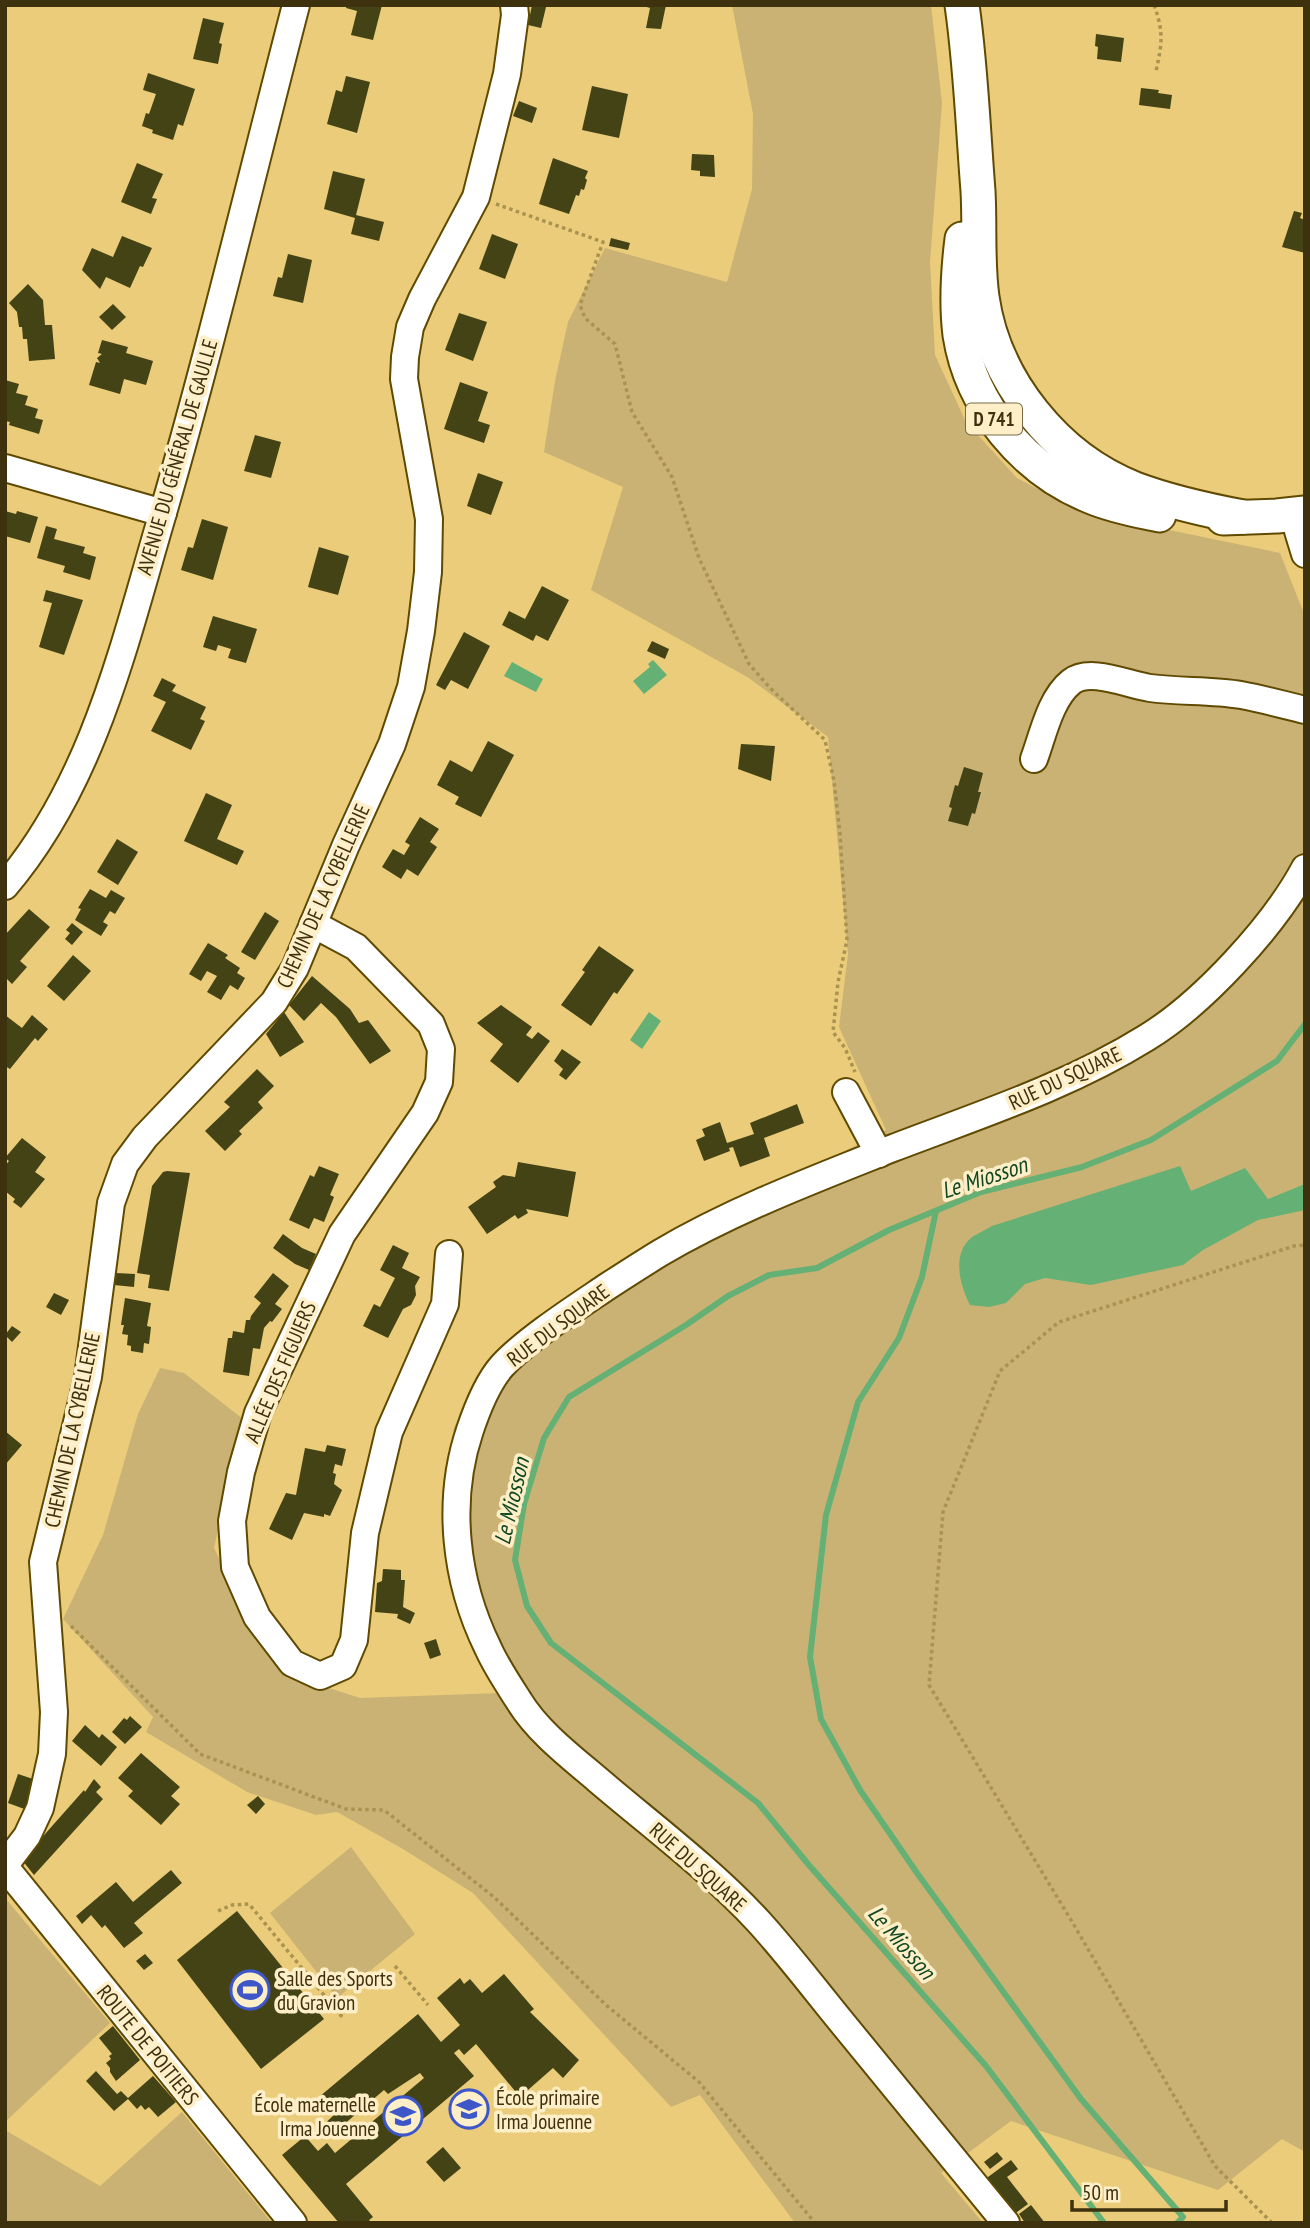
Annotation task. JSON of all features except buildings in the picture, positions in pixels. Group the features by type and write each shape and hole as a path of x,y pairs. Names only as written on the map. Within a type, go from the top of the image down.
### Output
{"main road":[{"name":"D 741","path":"962,5 969,48 973,146 959,261 957,302 960,335 967,362 979,393 995,419 1013,443 1038,466 1064,484 1092,498 1127,509 1198,519 1301,514"}],"street":[{"name":"AVENUE DU GÉNÉRAL DE GAULLE","path":"5,886 37,843 65,794 96,730 117,669 186,436 296,5"},
{"name":"CHEMIN DE LA CYBELLERIE","path":"5,1866 27,1836 40,1808 52,1754 54,1712 43,1562 88,1377 111,1203 125,1164 145,1137 274,1002 296,968 346,845 392,744 411,687 428,572 429,519 404,379 405,357 410,327 422,299 476,197 507,74 514,5"},
{"path":"5,468 163,513"},
{"path":"1301,514 1298,531 1305,554"},
{"path":"1034,759 1058,698 1071,682 1081,677 1093,676 1150,688 1243,695 1305,710"},
{"name":"RUE DU SQUARE","path":"1006,2223 758,1921 706,1872 563,1750 523,1708 488,1648 470,1603 458,1557 457,1513 462,1455 477,1410 500,1368 528,1343 595,1295 664,1251 767,1199 1084,1073 1149,1037 1216,982 1284,901 1305,868"},
{"name":"ALLÉE DES FIGUIERS","path":"313,924 356,947 431,1024 441,1049 439,1082 425,1113 342,1234 258,1413 241,1472 232,1521 235,1567 257,1616 292,1663 320,1676 342,1666 354,1640 365,1533 389,1432 445,1304 449,1254"},
{"path":"851,1083 879,1154"},
{"name":"ROUTE DE POITIERS","path":"5,1866 293,2223"}],"path":[{"path":"1154,5 1162,41 1156,71"},
{"path":"476,197 603,242 580,304 585,318 615,344 632,412 672,477 699,558 749,664 770,688 825,740 836,794 847,940 838,982 833,1032 845,1048 851,1083"},
{"path":"1272,2223 1215,2166 929,1685 943,1512 1000,1371 1059,1322 1294,1246 1305,1245"},
{"path":"46,1601 200,1754 346,1809 384,1810 494,1897 606,2005 699,2082 815,2223"},
{"path":"218,1911 232,1905 249,1904 343,2018"},
{"path":"395,1966 428,2005"}],"shaded area":[{"path":"732,5 931,5 942,103 930,262 935,355 966,422 1017,478 1082,512 1280,553 1305,616 1305,2152 1282,2139 1218,2190 1011,2121 941,2173 983,2223 795,2223 700,2095 671,2107 473,1893 337,1812 316,1815 247,1792 146,1732 153,1717 63,1619 103,1535 138,1414 160,1368 184,1373 243,1419 214,1548 261,1645 304,1680 360,1698 500,1693 444,1508 454,1427 489,1365 657,1247 886,1130 839,1027 848,954 828,737 749,678 591,590 623,487 544,452 568,322 605,248 727,282 752,189 753,114"},
{"path":"653,660 667,675 644,694 633,681 650,667 648,664"},
{"path":"512,662 543,679 536,692 504,676"},
{"path":"649,1012 661,1021 642,1049 630,1040"},
{"path":"1180,1166 1191,1191 1245,1168 1268,1199 1305,1184 1305,1210 1258,1220 1203,1250 1183,1265 1091,1285 1045,1278 1025,1284 1006,1303 989,1307 970,1305 959,1270 961,1252 972,1237 992,1226"},
{"path":"351,1847 415,1934 337,1998 270,1913"},
{"path":"5,1898 110,2023 5,2122"},
{"path":"182,2112 272,2223 5,2223 5,2130 100,2186"}],"waterway":[{"name":"Le Miosson","path":"1104,2223 986,2066 808,1864 758,1803 551,1643 527,1606 515,1560 524,1504 544,1438 569,1397 728,1296 769,1275 817,1268 889,1230 981,1192 1082,1167 1151,1140 1277,1061 1305,1024"},
{"path":"936,1211 922,1277 899,1338 858,1402 826,1515 810,1657 821,1719 860,1790 917,1873 1081,2099 1183,2217 1177,2223"}],"place":[{"name":"Salle des Sports du Gravion","path":"250,1990"},
{"name":"École primaire Irma Jouenne","path":"469,2109"},
{"name":"École maternelle Irma Jouenne","path":"403,2116"}]}
